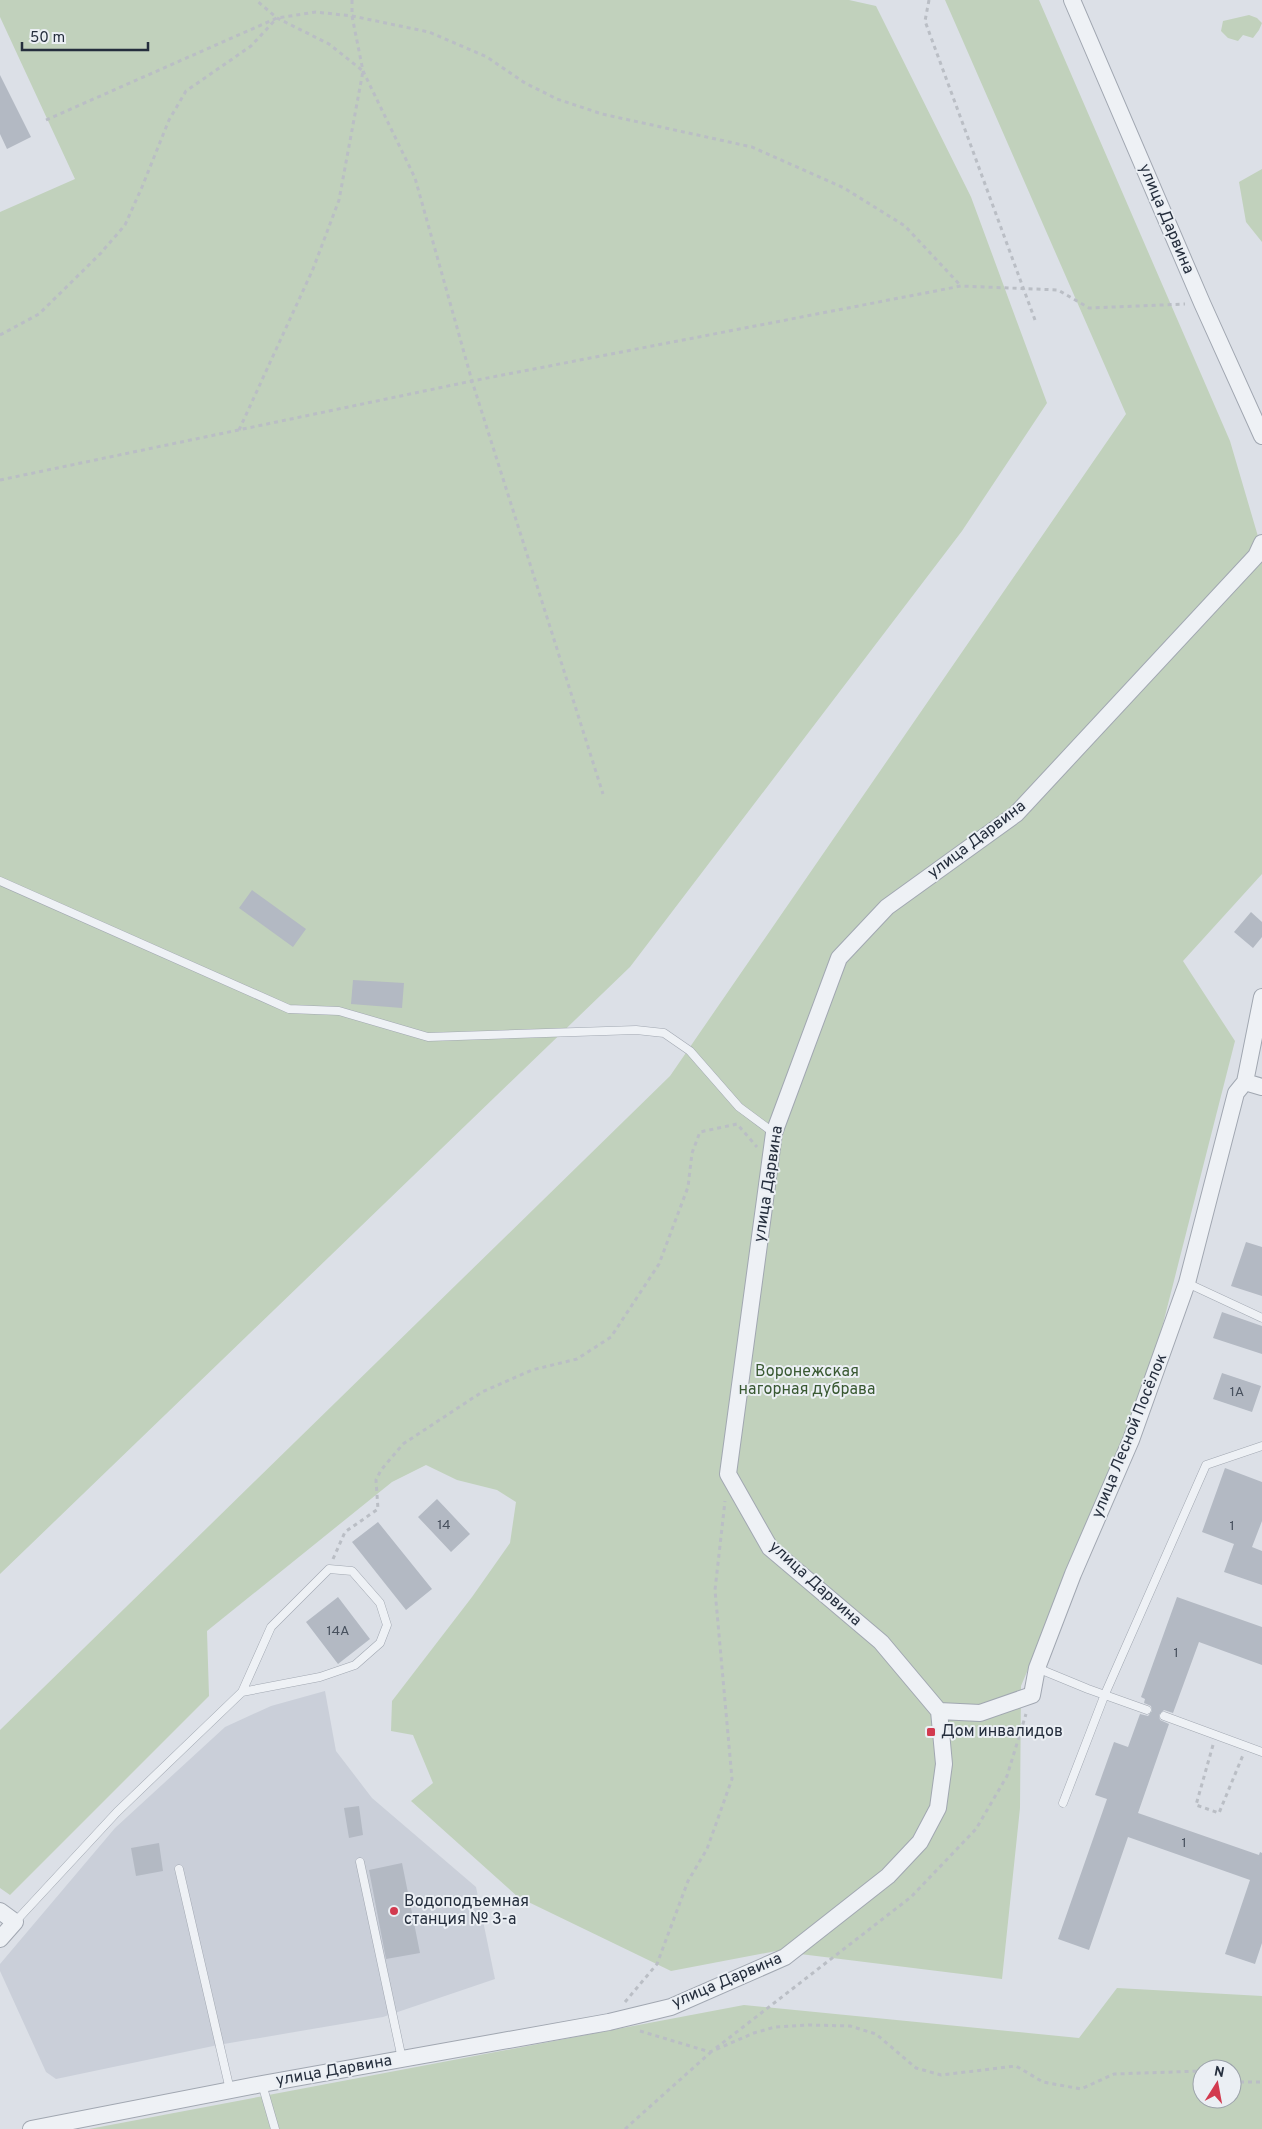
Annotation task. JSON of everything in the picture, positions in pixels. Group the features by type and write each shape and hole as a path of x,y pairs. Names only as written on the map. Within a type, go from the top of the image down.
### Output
{"street":[{"name":"улица Дарвина","path":"1072,0 1202,303 1262,436"},
{"name":"улица Дарвина","path":"31,2129 262,2084 609,2022 671,2007 785,1957 888,1876 920,1842 938,1808 944,1764 939,1711 881,1642 770,1548 728,1474 774,1133 839,958 886,907 1016,814 1256,556 1262,543"},
{"name":"улица Лесной Посёлок","path":"1032,1694 1037,1668 1073,1574 1131,1440 1187,1283 1236,1093 1245,1082 1262,997"},
{"path":"1245,1082 1262,1087"},
{"path":"939,1711 980,1713 1032,1694"},
{"path":"0,1911 15,1922 0,1939"}],"lane":[{"path":"0,881 289,1009 340,1011 428,1037 636,1030 664,1033 690,1051 739,1108 774,1133"},
{"path":"1187,1283 1262,1318"},
{"path":"1063,1803 1105,1694 1206,1465 1262,1446"},
{"path":"15,1922 117,1812 242,1692 271,1627 329,1569 352,1572 380,1603 386,1625 380,1643 355,1665 320,1677 242,1692"},
{"path":"1037,1668 1147,1710"},
{"path":"1164,1716 1262,1752"},
{"path":"360,1862 402,2059"},
{"path":"179,1869 230,2090"},
{"path":"262,2084 275,2129"}],"path":[{"path":"256,0 277,18 329,44 363,71"},
{"path":"352,0 352,16 363,71 415,178 472,381 603,794"},
{"path":"929,0 925,21 1035,320"},
{"path":"46,120 277,18 316,12 352,16 429,32 487,57 525,83 557,99 602,114 752,147 769,154 844,188 904,226 961,286"},
{"path":"0,336 39,314 100,254 125,225 168,120 186,91 251,46 277,18"},
{"path":"239,431 314,269 339,200 363,71"},
{"path":"0,480 472,381 961,286 1058,290 1088,308 1202,303"},
{"path":"329,1569 344,1532 378,1509 376,1480 381,1470 403,1444 482,1392 532,1370 577,1358 611,1337 659,1264 688,1187 692,1153 700,1132 737,1124 770,1162"},
{"path":"609,2022 657,1964 688,1881 707,1849 732,1779 715,1590 728,1474"},
{"path":"625,2129 710,2052 911,1898 976,1829 1006,1776 1032,1694"},
{"path":"1216,1735 1196,1805 1204,1808 1219,1813 1247,1746"},
{"path":"636,2030 710,2052 775,2026 809,2024 850,2026 876,2034 916,2068 940,2075 1016,2066 1042,2082 1081,2089 1114,2074 1192,2071"},
{"path":"1242,2082 1262,2082"}],"shaded area":[{"path":"325,1691 336,1751 372,1798 476,1887 495,1979 383,2017 218,2045 56,2079 46,2072 0,1971 0,1964 115,1828 225,1727 271,1706"}],"green space":[{"path":"0,0 849,0 876,6 971,197 1047,403 962,531 630,967 0,1574 0,212 75,179 0,17"},
{"name":"Воронежская нагорная дубрава","path":"945,0 1039,0 1230,441 1262,550 1262,874 1183,961 1235,1041 1152,1367 1121,1448 1021,1686 1020,1808 1002,1979 776,1951 671,1971 518,1897 411,1801 433,1783 413,1735 391,1731 392,1701 472,1597 510,1543 516,1502 497,1490 457,1480 426,1465 392,1482 207,1631 209,1696 10,1895 0,1888 0,1730 670,1076 1126,414"},
{"path":"1249,15 1257,18 1262,23 1253,38 1243,35 1238,41 1228,38 1221,31 1223,21"},
{"path":"1262,169 1262,242 1246,222 1239,182"},
{"path":"1117,1988 1262,1996 1262,2129 89,2129 744,2005 1079,2038"}],"building":[{"path":"0,75 31,137 7,149 0,134"},
{"path":"252,890 306,929 293,947 239,908"},
{"path":"1251,912 1262,922 1262,937 1253,948 1234,932"},
{"path":"353,980 404,983 402,1008 351,1004"},
{"path":"1246,1242 1262,1247 1262,1296 1231,1286"},
{"path":"1222,1312 1262,1326 1262,1354 1213,1338"},
{"path":"1222,1373 1261,1386 1252,1412 1213,1399"},
{"path":"1225,1468 1262,1482 1262,1521 1252,1547 1262,1551 1262,1585 1224,1572 1234,1544 1202,1532"},
{"path":"437,1499 470,1534 451,1552 418,1517"},
{"path":"378,1522 432,1589 406,1610 352,1542"},
{"path":"338,1597 370,1639 338,1664 306,1622"},
{"path":"1177,1597 1262,1627 1262,1665 1199,1642 1173,1713 1164,1710 1159,1715 1160,1720 1169,1724 1138,1813 1259,1855 1260,1852 1262,1853 1262,1943 1255,1964 1225,1954 1250,1880 1128,1837 1089,1950 1058,1939 1107,1799 1095,1795 1114,1742 1128,1747 1140,1714 1148,1716 1152,1711 1151,1706 1144,1703 1145,1699 1141,1697"},
{"path":"359,1806 363,1835 349,1838 344,1808"},
{"path":"159,1843 163,1871 136,1876 131,1848"},
{"name":"Водоподъемная станция № 3-а","path":"402,1863 420,1953 386,1959 369,1870"}],"place":[{"name":"Дом инвалидов","path":"931,1732"},
{"name":"Водоподъемная станция № 3-а","path":"394,1911"}]}
